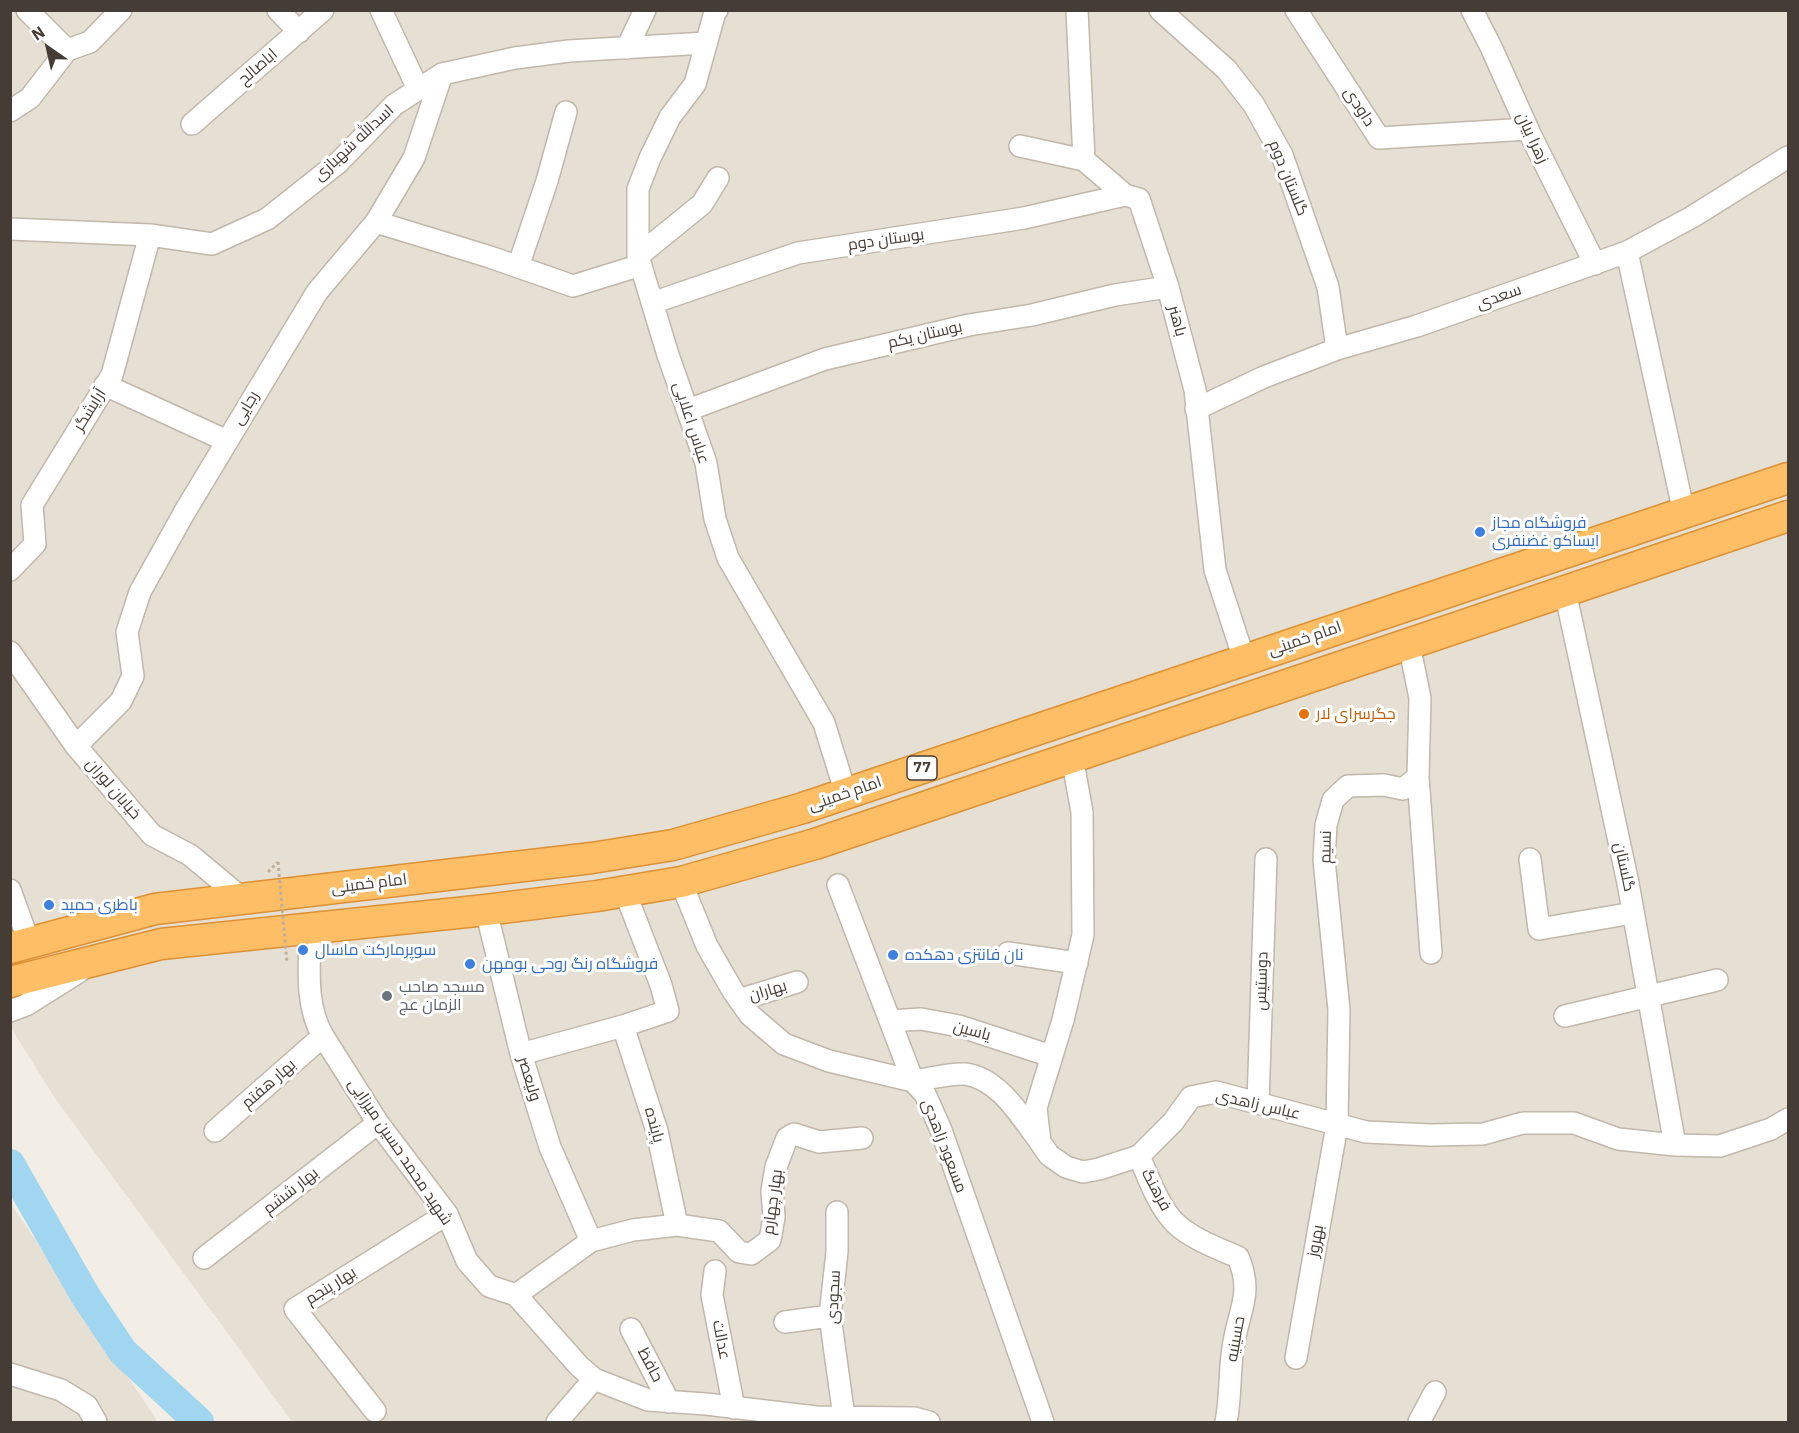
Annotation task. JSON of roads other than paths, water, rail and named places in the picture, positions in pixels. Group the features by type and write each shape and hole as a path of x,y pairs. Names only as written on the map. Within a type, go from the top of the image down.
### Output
{"highway":[{"name":"امام خمینی","path":"20,945 155,909 252,889 580,859 673,845 846,794 1788,478"},
{"name":"77","path":"24,978 161,944 486,910 625,892 681,882 815,844 1788,516"},
{"path":"1402,606 1409,644"}],"street":[{"path":"27,10 67,50"},
{"path":"10,111 30,98 67,50 90,42 121,10"},
{"path":"278,10 298,32"},
{"name":"اباصالح","path":"192,124 323,10"},
{"path":"381,10 418,89"},
{"path":"627,48 645,10"},
{"path":"1020,146 1084,160 1077,10"},
{"name":"گلستان دوم","path":"1160,10 1227,70 1254,105 1282,155 1328,287 1337,349"},
{"name":"داودی","path":"1296,10 1379,138 1528,129"},
{"name":"زهرا بیان","path":"1472,10 1595,264"},
{"name":"عباس اعلایی","path":"715,11 695,84 670,117 638,189 640,260 652,303 706,463 715,519 728,558 824,723 846,794"},
{"name":"اسدالله شهبازی","path":"10,229 150,235 212,244 267,219 339,162 394,105 442,74 514,58 569,51 706,43"},
{"name":"رجایی","path":"76,746 121,701 133,676 127,632 140,592 317,291 376,222 414,158 442,74"},
{"path":"518,267 547,181 566,112"},
{"name":"سعدی","path":"1196,409 1264,377 1337,349 1417,326 1627,252 1692,218 1788,157"},
{"name":"باهنر","path":"1084,160 1125,195 1139,199 1168,287 1195,390 1215,570 1244,659"},
{"path":"376,222 573,286 640,260 702,204 718,178"},
{"name":"بوستان دوم","path":"652,303 798,253 1024,219 1125,195"},
{"name":"آرایشگر","path":"10,570 35,544 32,505 112,375 150,235"},
{"path":"1627,252 1684,513"},
{"name":"بوستان یکم","path":"688,410 825,359 969,325 1032,315 1115,296 1168,287"},
{"path":"105,385 227,441"},
{"name":"گلستان","path":"1566,591 1633,912 1675,1145"},
{"path":"1409,644 1420,698 1418,777 1431,953"},
{"name":"خیابان لوران","path":"10,652 76,746 152,835 252,889"},
{"path":"1040,1142 1036,1108 1083,934 1082,812 1072,757"},
{"name":"نسیم","path":"1337,1125 1338,1011 1324,860 1326,825 1333,800 1348,786 1384,785 1403,789 1418,777"},
{"name":"دوستیس","path":"1258,1103 1266,859"},
{"path":"1530,859 1539,929 1633,912"},
{"name":"مسعود زاهدی","path":"681,882 707,946 750,1015 784,1044 829,1061 914,1081 925,1094 941,1130 1042,1422"},
{"path":"837,885 914,1081"},
{"path":"10,890 20,945"},
{"path":"521,1054 668,1011 661,985 625,892"},
{"name":"ولیعصر","path":"486,910 521,1054 550,1147 591,1241"},
{"name":"شهید محمد حسین میرزایی","path":"310,928 309,989 318,1028 323,1036 378,1123 447,1214 467,1261 489,1286 516,1295 579,1366 594,1379 648,1400 740,1413 816,1417 914,1418 929,1422"},
{"path":"1008,953 1077,963"},
{"path":"10,1011 26,1005 99,959"},
{"path":"1565,1016 1717,980"},
{"name":"بهاران","path":"739,1000 797,982"},
{"name":"یاسین","path":"890,1021 921,1019 959,1026 1051,1056"},
{"name":"پاینده","path":"623,1026 657,1131 677,1225"},
{"name":"بهار هفتم","path":"215,1131 323,1036"},
{"name":"عباس زاهدی","path":"914,1081 964,1074 982,1079 997,1089 1024,1120 1049,1155 1066,1167 1083,1172 1139,1156 1173,1122 1191,1097 1216,1092 1366,1132 1430,1135 1483,1134 1522,1123 1574,1123 1618,1139 1675,1145 1720,1146 1771,1129 1788,1119"},
{"name":"بهار ششم","path":"204,1258 378,1123"},
{"name":"بهروز","path":"1296,1358 1337,1125"},
{"name":"بهار چهارم","path":"516,1295 591,1241 633,1230 677,1225 719,1231 739,1252 751,1254 770,1240 774,1217 772,1191 776,1167 788,1138 794,1134 819,1142 862,1138"},
{"name":"فرهنگ","path":"1139,1156 1161,1205 1176,1224 1205,1243 1238,1257"},
{"name":"سجودی","path":"837,1212 837,1252 830,1316 844,1417"},
{"name":"بهار پنجم","path":"375,1411 295,1309 447,1214"},
{"name":"حسینیه","path":"1226,1422 1233,1347 1246,1287 1245,1273 1238,1257"},
{"name":"عدالت","path":"715,1271 712,1295 740,1413"},
{"path":"785,1322 830,1316"},
{"name":"حافظ","path":"631,1329 669,1402"},
{"path":"10,1374 61,1390 87,1406 96,1422"},
{"path":"557,1422 594,1379"},
{"path":"1419,1422 1435,1392"}],"waterway":[{"path":"10,1164 85,1295 123,1352 199,1422"}],"place":[{"name":"فروشگاه مجاز ایساکو غضنفری","path":"1480,532"},
{"name":"جگرسرای لار","path":"1304,714"},
{"name":"باطری حمید","path":"49,905"},
{"name":"سوپرمارکت ماسال","path":"303,950"},
{"name":"نان فانتزی دهکده","path":"893,955"},
{"name":"فروشگاه رنگ روحی بومهن","path":"470,964"},
{"name":"مسجد صاحب الزمان عج","path":"387,996"}]}
